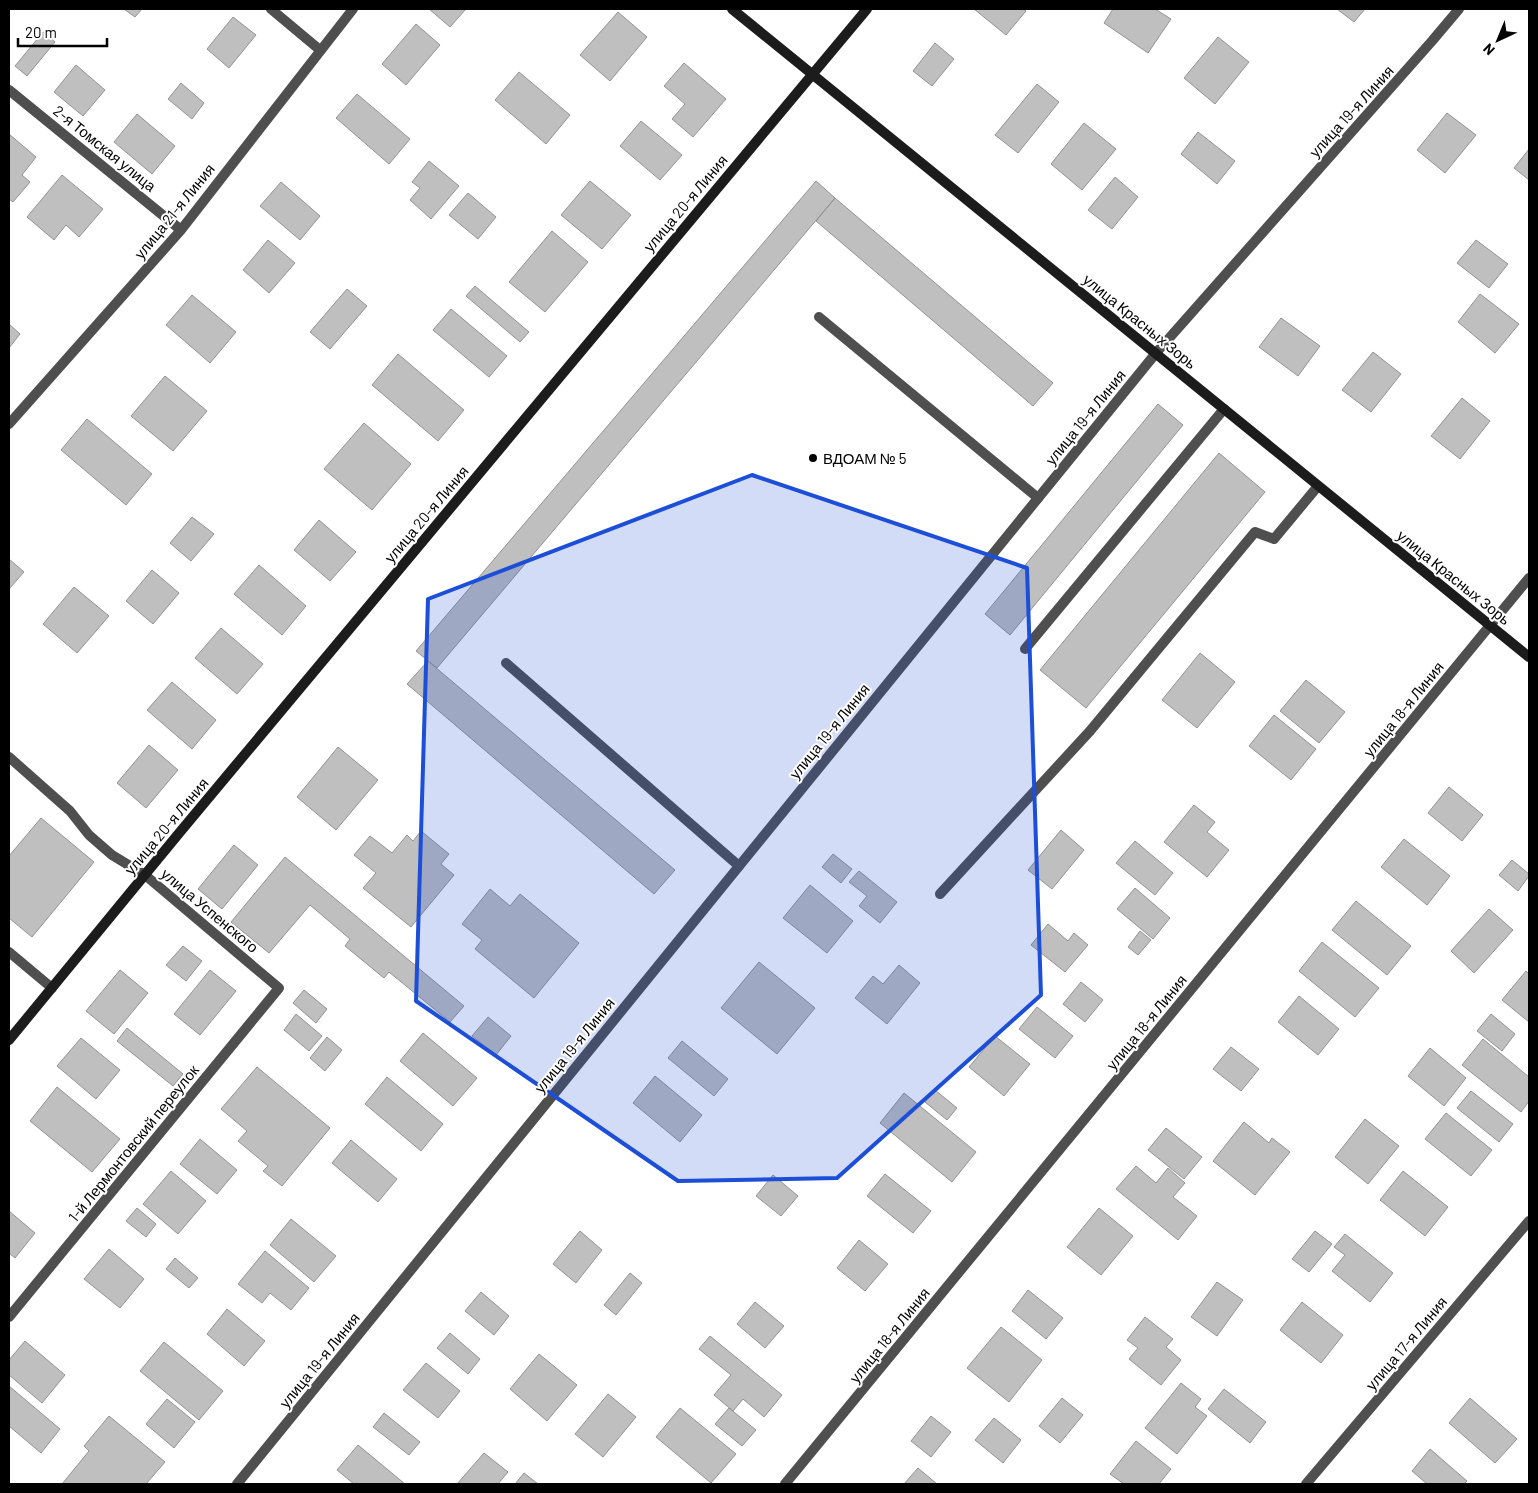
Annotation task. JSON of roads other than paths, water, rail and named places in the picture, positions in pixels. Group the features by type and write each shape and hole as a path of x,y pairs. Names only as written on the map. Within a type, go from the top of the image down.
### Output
{"main road":[{"name":"улица Красных Зорь","path":"732,9 1529,657"},
{"name":"улица 20-я Линия","path":"9,1040 867,9"}],"street":[{"path":"271,9 320,50"},
{"name":"улица 21-я Линия","path":"10,419 181,230 353,9"},
{"name":"улица 19-я Линия","path":"237,1484 1156,353 1459,9"},
{"name":"2-я Томская улица","path":"9,90 181,230"},
{"path":"819,317 1038,498"},
{"path":"1025,650 1224,409"},
{"path":"940,894 1090,731 1255,532 1274,539 1318,486"},
{"name":"улица 18-я Линия","path":"785,1484 1529,578"},
{"path":"506,663 739,866"},
{"name":"улица Успенского","path":"9,756 70,811 89,835 112,855 145,875 280,988"},
{"path":"9,952 52,988"},
{"name":"1-й Лермонтовский переулок","path":"9,1316 280,988"},
{"name":"улица 17-я Линия","path":"1306,1484 1529,1221"}],"place":[{"name":"ВДОАМ № 5","path":"813,458"}]}
